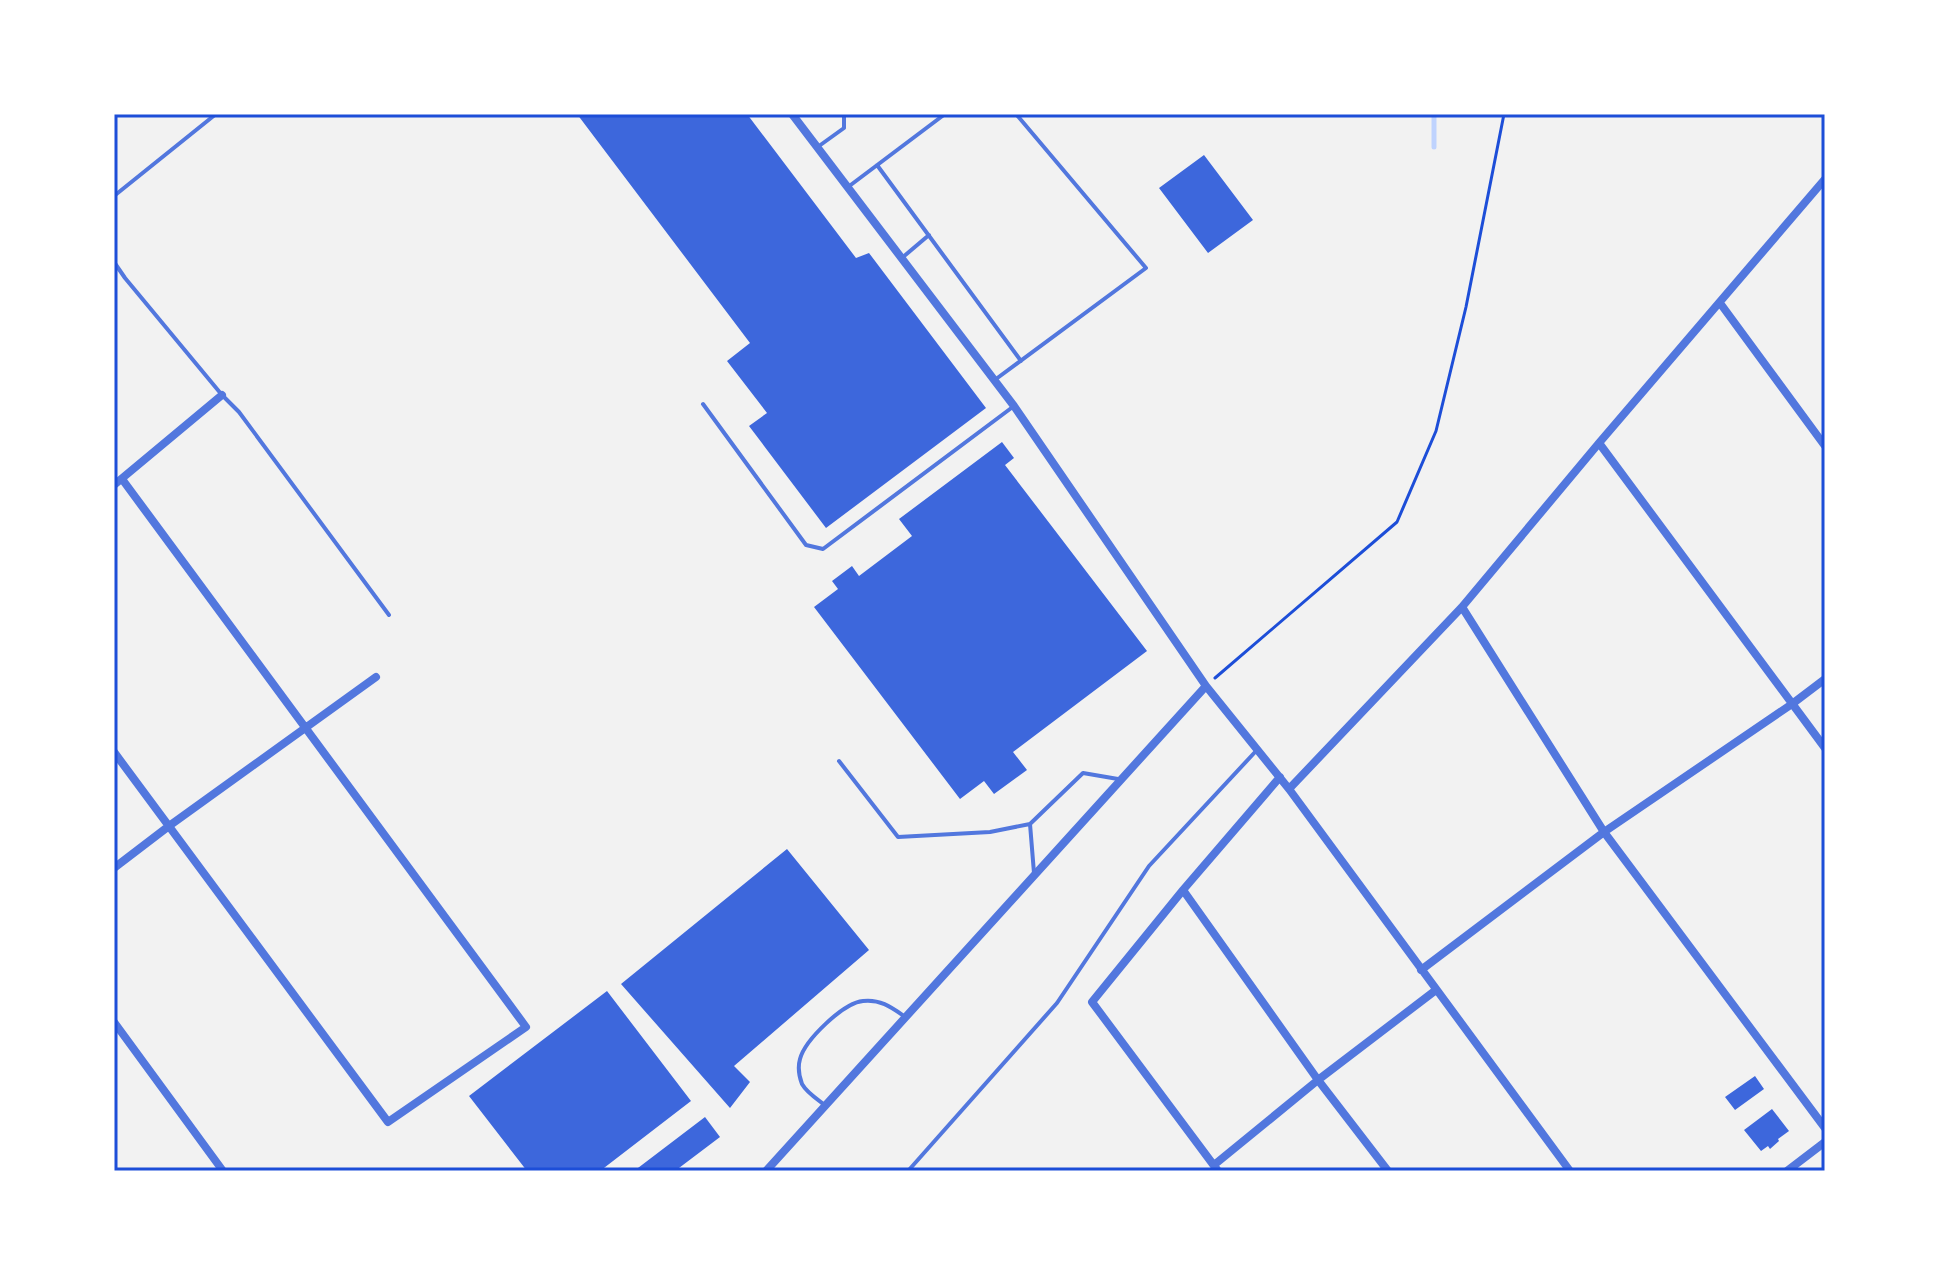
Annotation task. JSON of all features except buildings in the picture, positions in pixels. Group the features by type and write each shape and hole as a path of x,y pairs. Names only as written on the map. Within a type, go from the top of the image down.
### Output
{"street":[{"path":"792,114 1014,406 1206,686 1280,777 1570,1171"},
{"path":"1289,789 1462,607 1825,179"},
{"path":"1720,303 1825,446"},
{"path":"114,752 388,1122 526,1027 306,727 118,482 222,395"},
{"path":"1599,443 1825,748"},
{"path":"1462,607 1604,832 1825,1128"},
{"path":"114,868 376,677"},
{"path":"1421,970 1604,832 1825,679"},
{"path":"766,1171 1206,686"},
{"path":"1280,777 1092,1002 1216,1168 1318,1080 1436,990"},
{"path":"1183,890 1318,1080 1388,1171"},
{"path":"114,1022 223,1171"},
{"path":"1787,1171 1825,1142"}],"lane":[{"path":"114,196 216,114"},
{"path":"817,147 844,128 844,114"},
{"path":"847,187 945,114"},
{"path":"994,380 1146,268 1016,114"},
{"path":"877,165 1021,361"},
{"path":"901,258 929,235"},
{"path":"114,262 239,412 389,615"},
{"path":"703,404 806,545 823,549 1014,406"},
{"path":"908,1171 1057,1003 1149,866 1258,749"},
{"path":"839,761 898,837 990,832 1030,824 1083,773 1121,780"},
{"path":"1030,824 1034,876"},
{"path":"825,1106 802,1083 799,1061 803,1051 834,1015 848,1005 873,1000 889,1005 905,1017"}],"path":[{"path":"1206,686 1397,522 1436,431 1466,307 1504,114"}],"waterway":[{"path":"1434,114 1434,147"}]}
